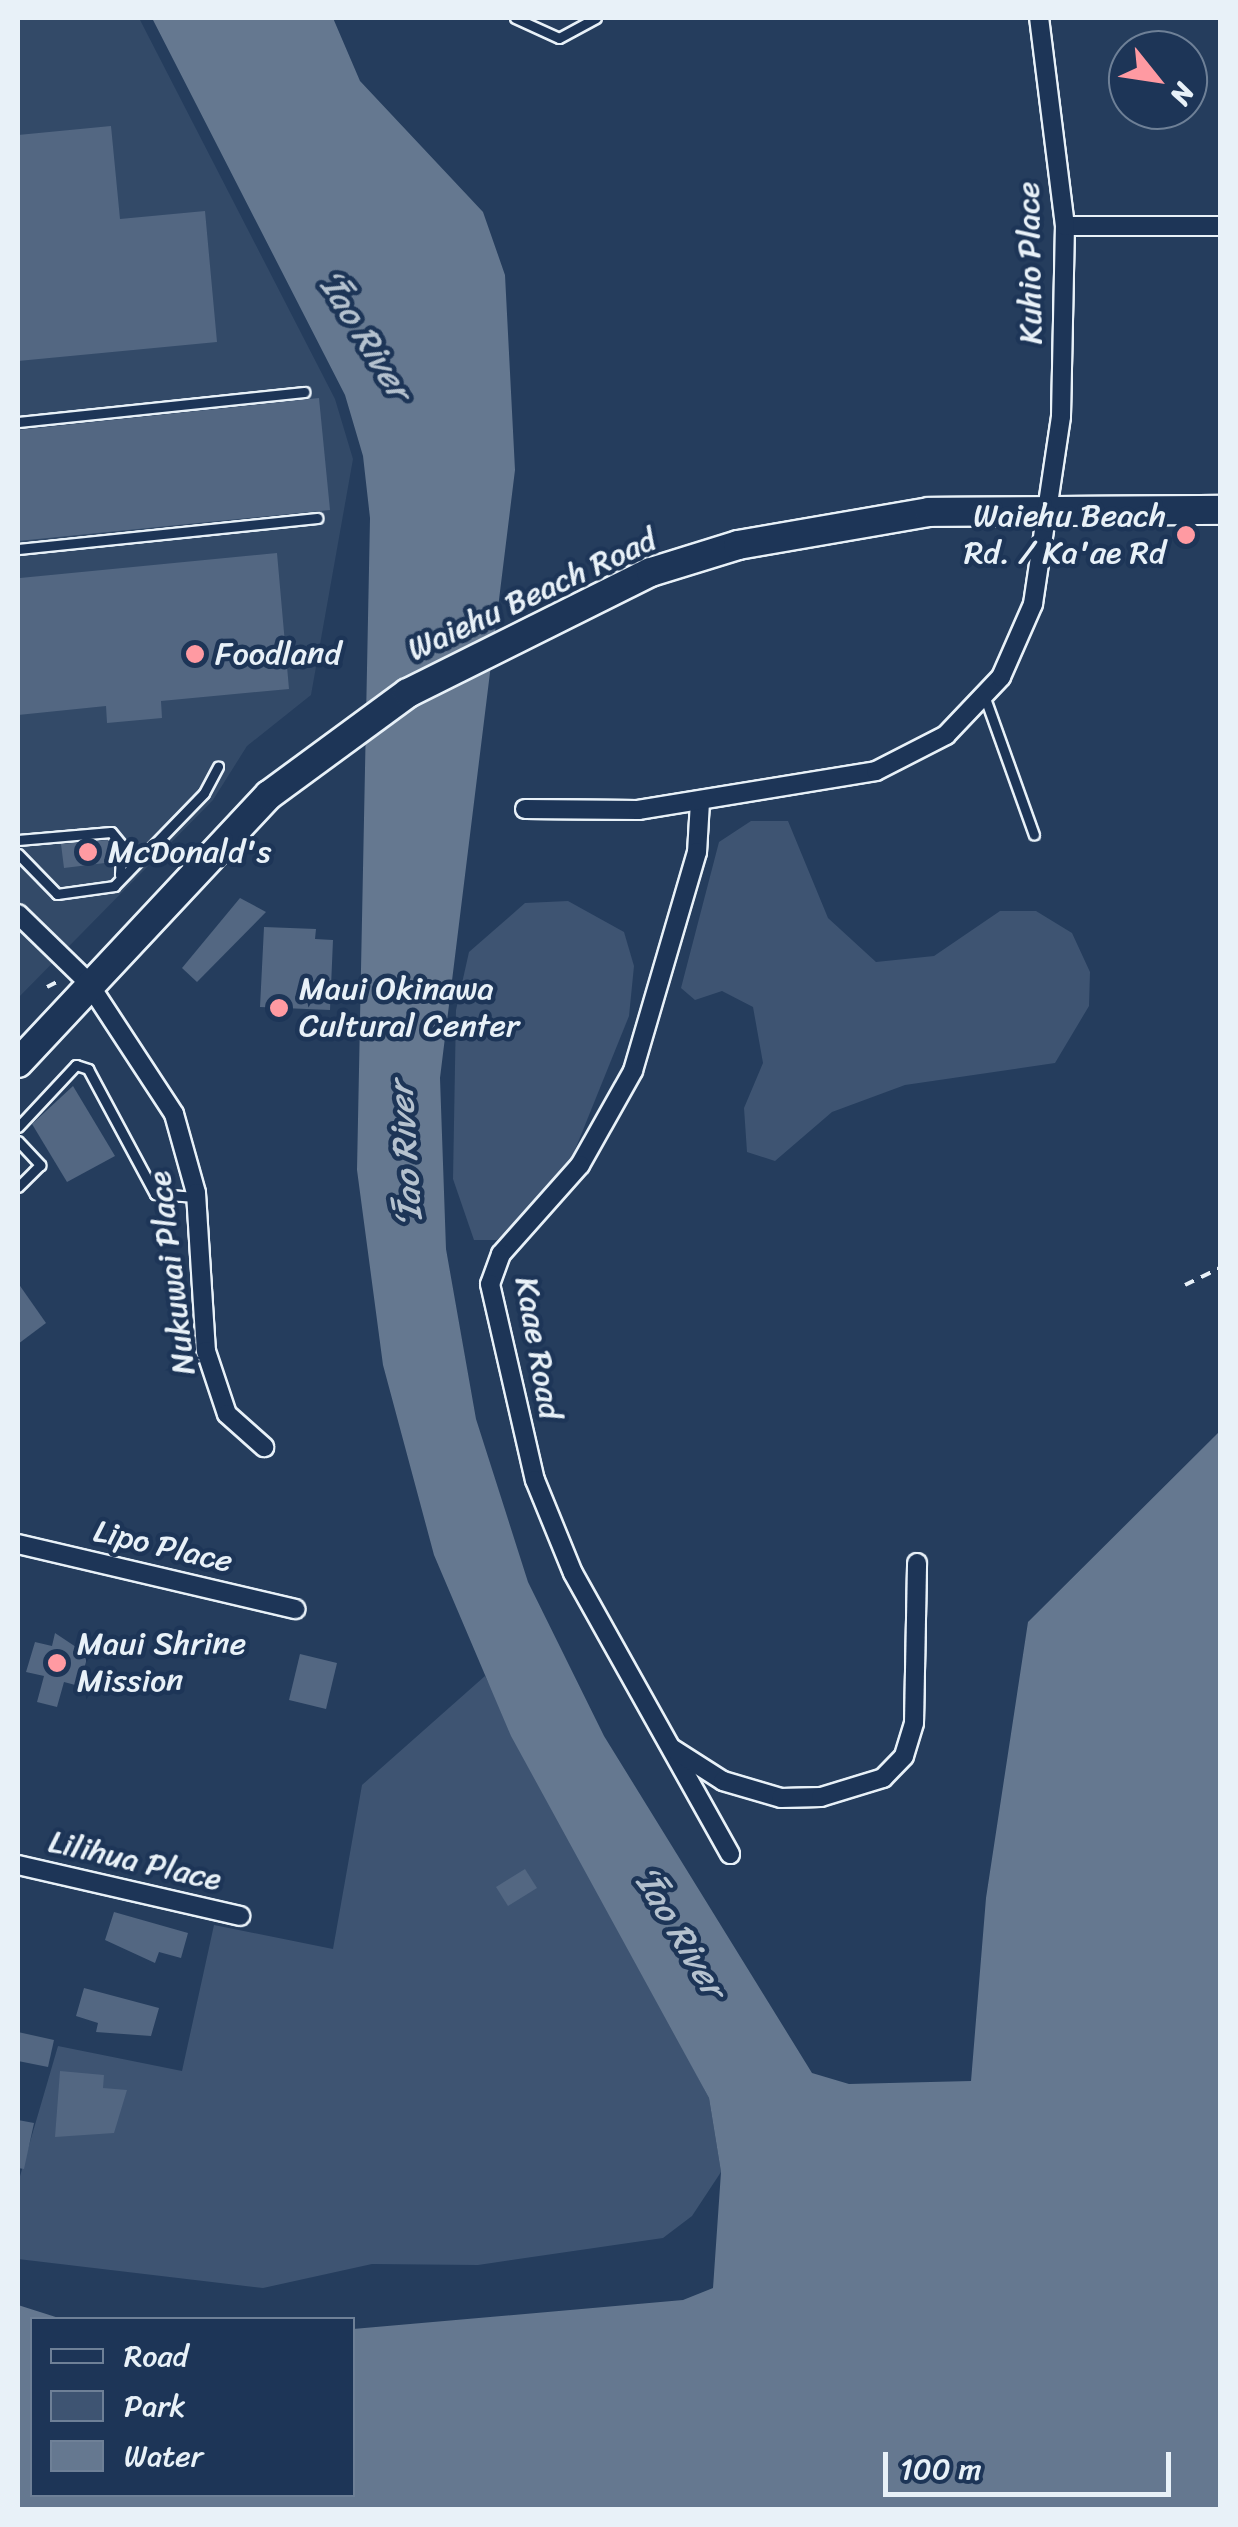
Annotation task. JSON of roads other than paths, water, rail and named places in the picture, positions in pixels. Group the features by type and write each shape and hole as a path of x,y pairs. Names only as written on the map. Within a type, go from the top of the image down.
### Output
{"street":[{"name":"Kuhio Place","path":"1039,18 1065,226 1050,508"},
{"path":"1065,226 1220,226"},
{"path":"525,809 700,802 876,771 946,735 985,698 1025,630 1050,508"},
{"name":"Waiehu Beach Road","path":"18,1063 87,981 269,795 342,739 529,630 651,572 738,545 929,512 1050,508 1220,510"},
{"name":"Kaae Road","path":"700,802 696,852 633,1071 580,1166 501,1254 490,1284 535,1480 572,1573 730,1854"},
{"name":"Nukuwai Place","path":"18,914 87,981 174,1114 196,1197 206,1351 227,1414 264,1447"},
{"name":"Lipo Place","path":"18,1544 295,1609"},
{"name":"Kaae Road","path":"668,1746 723,1782 781,1798 821,1797 883,1778 904,1756 914,1723 917,1562"},
{"name":"Lilihua Place","path":"18,1865 240,1916"}],"lane":[{"path":"515,18 559,38 596,18"},
{"path":"18,422 304,392"},
{"path":"18,548 318,518"},
{"path":"985,698 1034,835"},
{"path":"18,854 57,894 114,886 204,794 218,766"},
{"path":"18,840 112,832 124,866 114,886"},
{"path":"18,1127 76,1066 88,1069 154,1194 196,1197"},
{"path":"18,1140 40,1165 18,1187"}],"water":[{"name":"ʻĪao River","path":"152,18 333,18 360,81 483,212 505,275 515,470 440,1078 446,1249 476,1419 528,1582 604,1736 812,2073 849,2084 971,2081 986,1898 1028,1622 1220,1431 1220,2509 18,2510 18,2305 56,2317 30,2317 30,2497 355,2497 355,2329 683,2300 713,2288 721,2172 709,2098 511,1736 434,1555 383,1365 357,1170 370,518 363,456 345,395"}],"place":[{"name":"Waiehu Beach Rd. / Ka'ae Rd","path":"1186,535"},
{"name":"Foodland","path":"195,654"},
{"name":"McDonald's","path":"88,852"},
{"name":"Maui Okinawa Cultural Center","path":"279,1008"},
{"name":"Maui Shrine Mission","path":"57,1663"}]}
